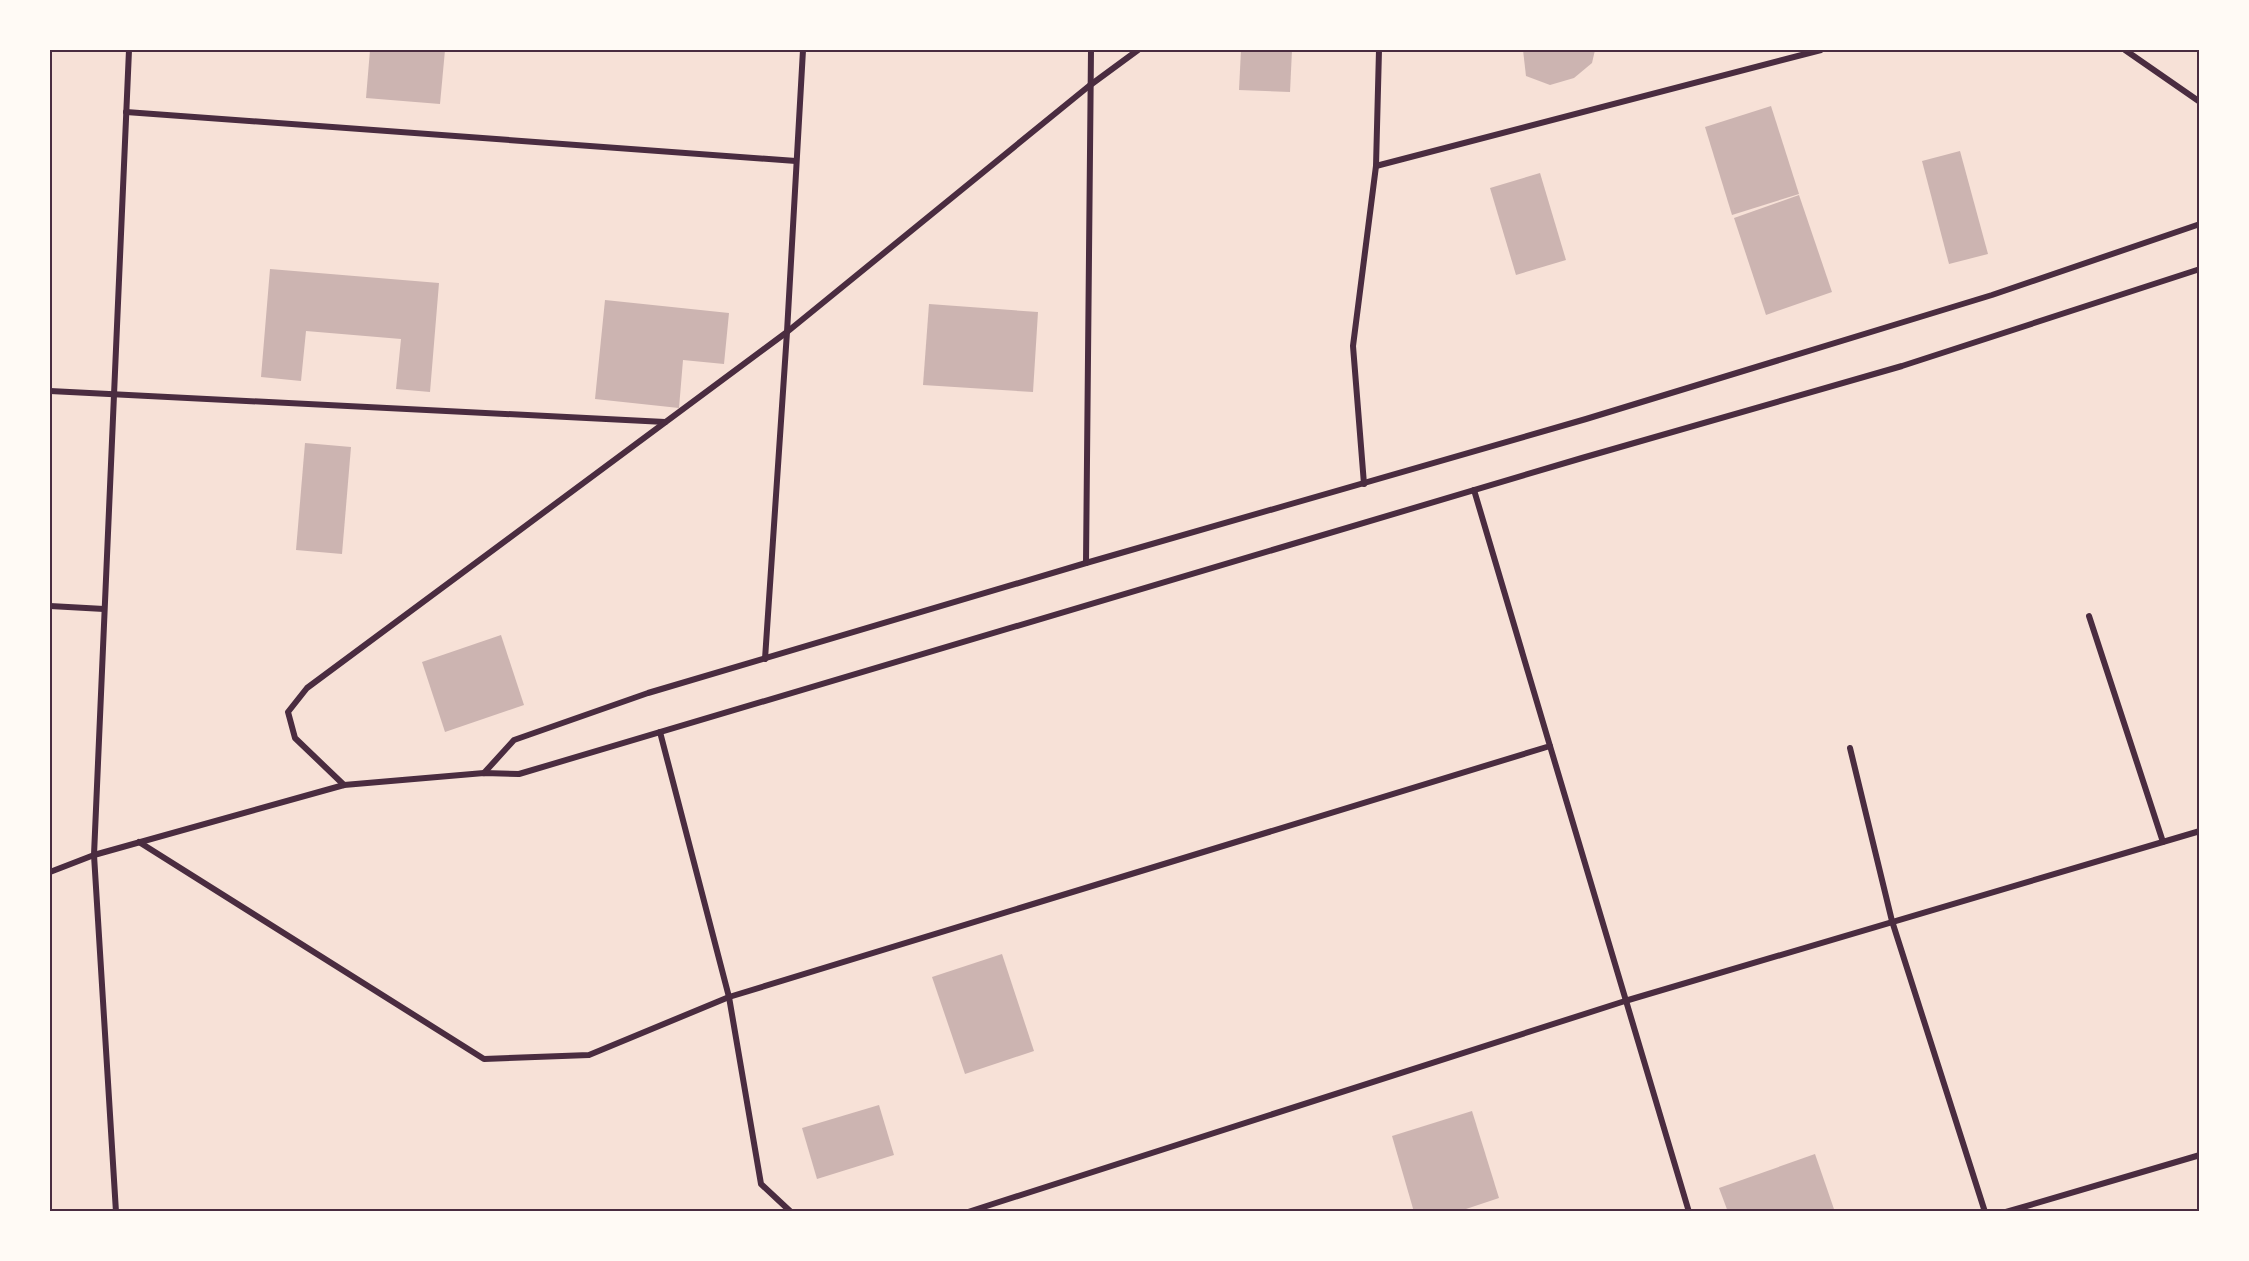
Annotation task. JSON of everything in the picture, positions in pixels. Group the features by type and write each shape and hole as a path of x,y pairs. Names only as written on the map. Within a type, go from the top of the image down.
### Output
{"street":[{"path":"116,1212 94,855 112,393 129,50"},
{"path":"765,659 803,50"},
{"path":"1086,563 1091,50"},
{"path":"344,785 295,738 288,712 307,688 787,332 1089,86 1138,50"},
{"path":"1364,484 1353,346 1376,166 1379,50"},
{"path":"1376,166 1821,50"},
{"path":"2125,50 2199,102"},
{"path":"126,112 796,160"},
{"path":"484,773 514,740 648,693 1086,563 1364,484 1992,295 2199,224"},
{"path":"50,872 94,855 344,785 484,773 519,774 1474,490 1902,366 2199,269"},
{"path":"50,391 665,422"},
{"path":"1474,490 1689,1212"},
{"path":"50,606 104,609"},
{"path":"2089,616 2163,842"},
{"path":"660,732 729,997 761,1184 791,1212"},
{"path":"139,842 484,1059 589,1055 729,997 1550,746"},
{"path":"1850,748 1892,921 1985,1212"},
{"path":"968,1212 1625,1001 2199,831"},
{"path":"2006,1212 2199,1155"}],"building":[{"path":"370,50 445,50 440,104 366,98"},
{"path":"1241,50 1292,50 1290,92 1239,90"},
{"path":"1523,50 1595,50 1592,63 1574,78 1550,85 1526,76"},
{"path":"1771,106 1799,194 1732,215 1705,127"},
{"path":"1960,151 1988,254 1949,264 1922,161"},
{"path":"1540,173 1566,260 1516,275 1490,188"},
{"path":"1799,195 1832,292 1766,315 1734,218"},
{"path":"270,269 439,283 430,392 396,389 401,339 306,331 301,381 261,377"},
{"path":"605,300 729,313 724,364 683,360 679,408 595,399"},
{"path":"929,304 1038,312 1033,392 923,385"},
{"path":"305,443 351,447 342,554 296,550"},
{"path":"501,635 524,705 445,732 422,662"},
{"path":"1002,954 1034,1051 965,1074 932,977"},
{"path":"879,1105 894,1155 817,1179 802,1128"},
{"path":"1472,1111 1499,1198 1457,1212 1414,1212 1392,1136"},
{"path":"1815,1154 1835,1212 1728,1212 1719,1188"}]}
